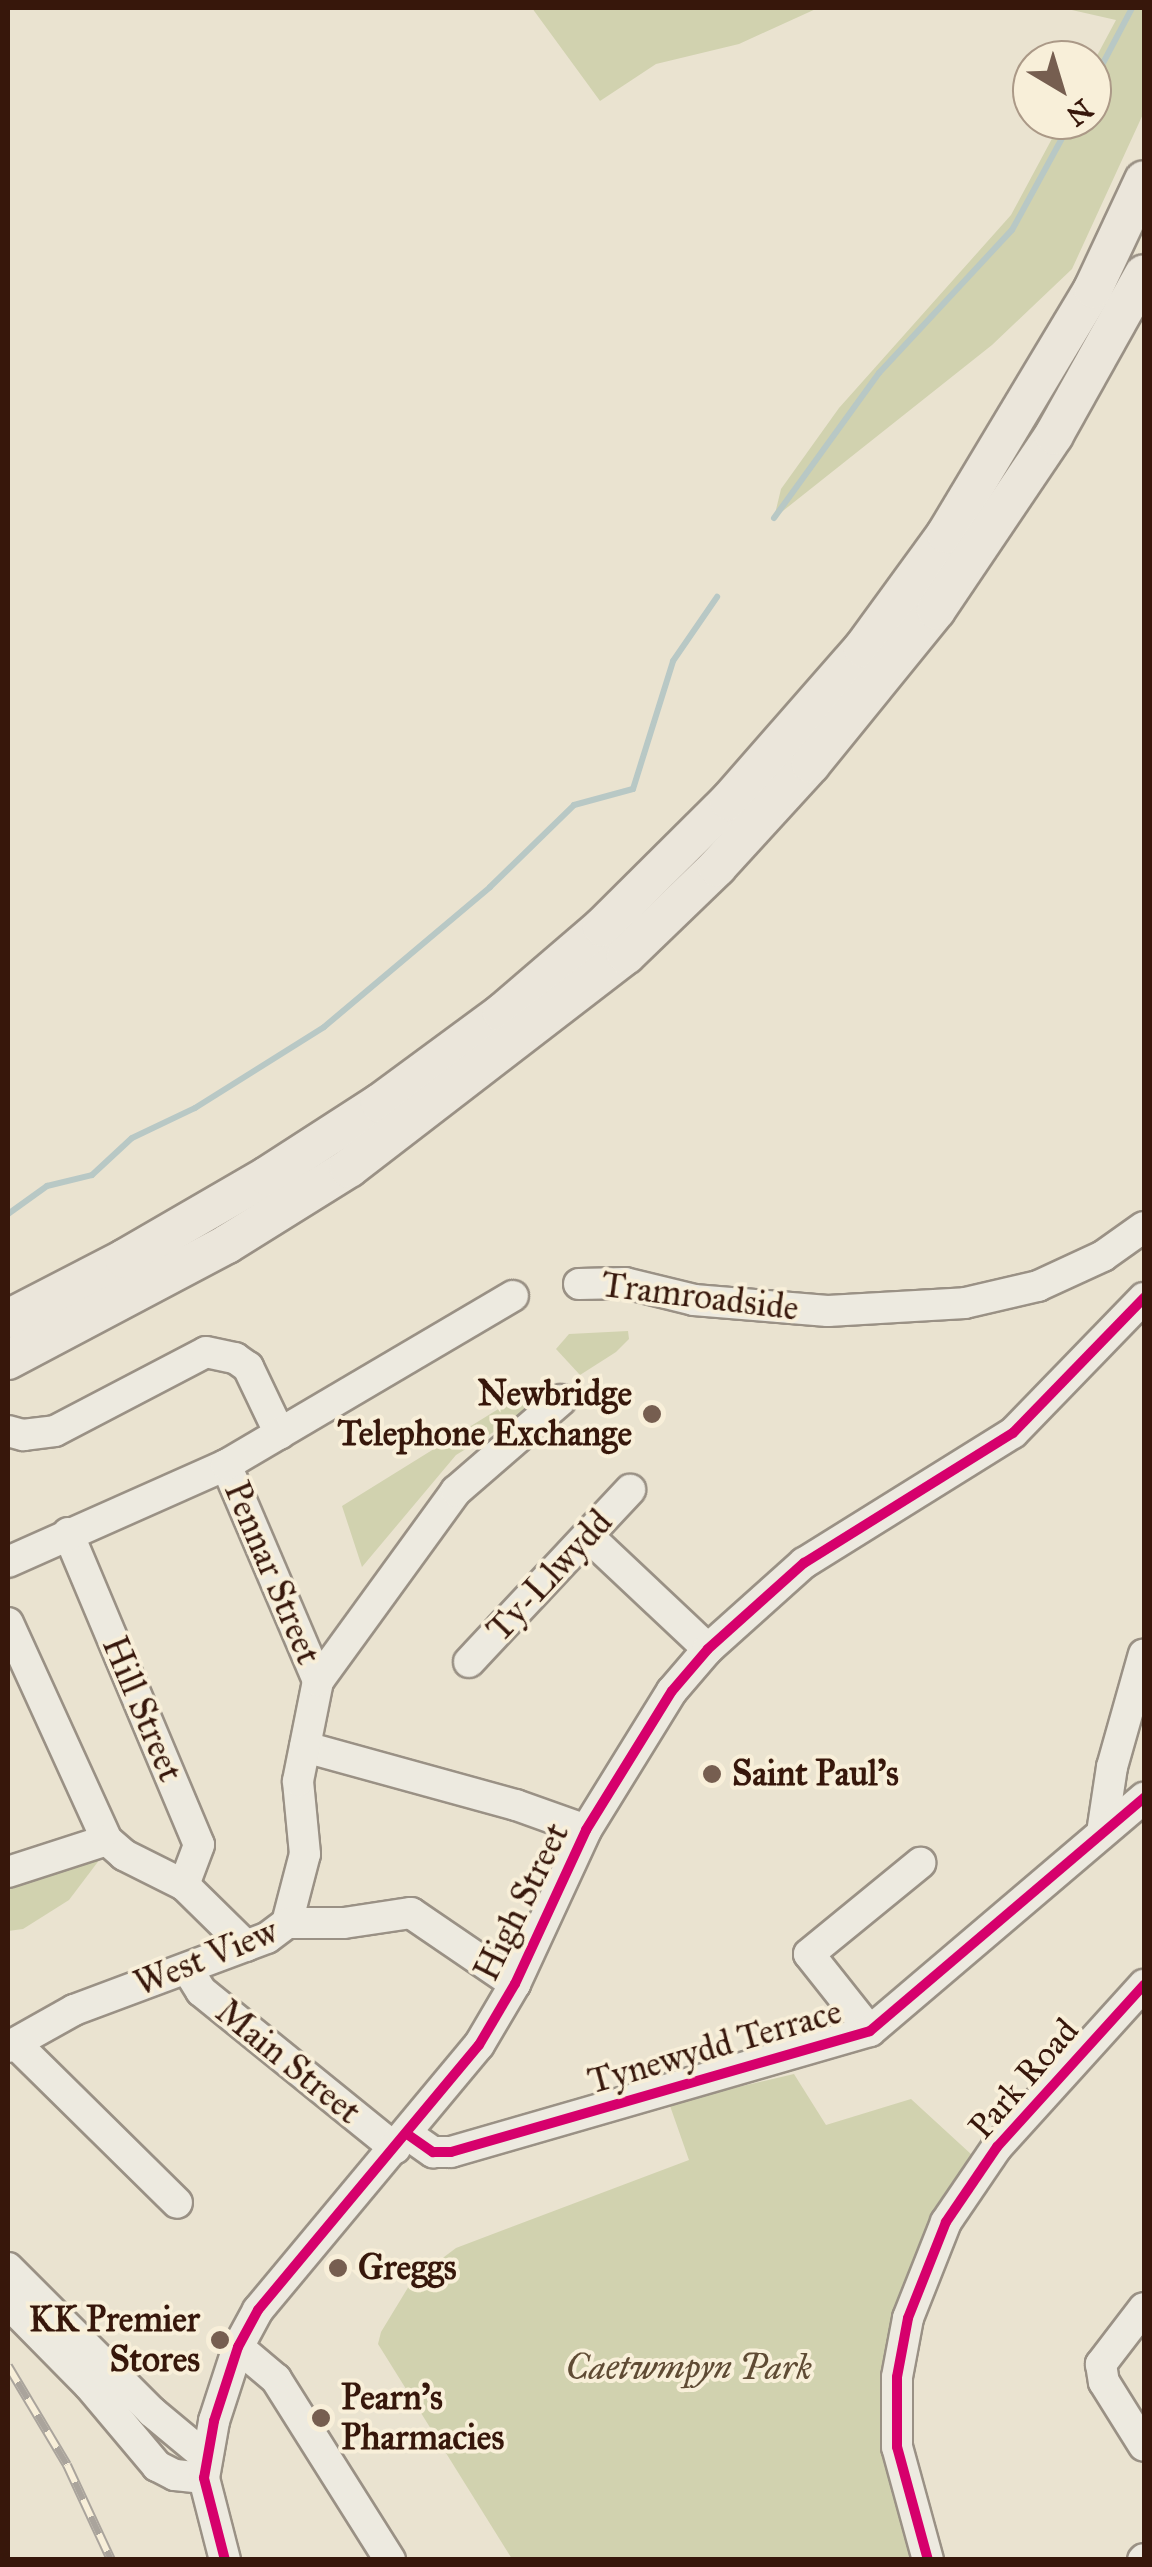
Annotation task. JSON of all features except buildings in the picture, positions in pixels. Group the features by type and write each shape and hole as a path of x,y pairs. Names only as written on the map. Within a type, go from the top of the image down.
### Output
{"main road":[{"path":"8,1319 156,1241 380,1104 502,1013 602,927 729,801 863,648 946,534 1094,289 1144,180"},
{"path":"8,1360 228,1244 349,1168 626,955 717,866 812,764 936,610 1054,435 1144,274"}],"street":[{"name":"Tramroadside","path":"579,1284 625,1283 694,1300 828,1312 965,1303 1038,1286 1103,1256 1144,1227"},
{"path":"8,1562 226,1465 513,1296"},
{"name":"High Street","path":"205,2467 238,2346 258,2310 479,2045 514,1984 586,1830 672,1691 708,1649 804,1563 1013,1433 1144,1298"},
{"path":"8,1431 22,1435 56,1431 206,1352 235,1358 248,1367 280,1434"},
{"path":"287,1923 305,1854 298,1781 318,1681 456,1491 561,1400"},
{"name":"Pennar Street","path":"226,1465 318,1681"},
{"name":"Ty-Llwydd","path":"469,1662 630,1490"},
{"name":"Hill Street","path":"68,1533 199,1845 184,1886"},
{"path":"588,1536 708,1649"},
{"path":"8,1622 15,1659 107,1840 124,1855 184,1886 246,1946"},
{"path":"1102,1833 1112,1767 1144,1654"},
{"path":"305,1747 516,1805 586,1830"},
{"name":"Tynewydd Terrace","path":"401,2141 434,2152 451,2152 870,2031 1144,1798"},
{"path":"8,1872 107,1840"},
{"path":"870,2031 809,1954 920,1863"},
{"name":"West View","path":"12,2045 74,2010 188,1970 246,1946 287,1923 344,1922 411,1913 514,1984"},
{"name":"Main Street","path":"188,1970 201,1991 401,2141"},
{"name":"Park Road","path":"928,2560 896,2447 896,2377 908,2318 946,2222 997,2147 1144,1985"},
{"path":"12,2045 177,2203"},
{"path":"8,2268 205,2467 225,2560"},
{"path":"8,2303 88,2386 157,2466 176,2475 205,2467"},
{"path":"1144,2308 1101,2364 1104,2382 1144,2446"},
{"path":"238,2346 276,2379 390,2560"}],"green space":[{"path":"532,8 818,8 739,44 656,64 600,101"},
{"path":"1063,8 1144,8 1144,112 1072,269 992,345 774,518 781,489 839,408 1011,215 1051,140 1112,140 1112,40 1105,40 1116,20"},
{"path":"628,1331 629,1339 616,1352 580,1375 556,1349 569,1334"},
{"path":"529,1390 538,1390 541,1403 456,1455 362,1567 342,1506"},
{"path":"100,1859 69,1900 23,1929 8,1931 8,1881"},
{"name":"Caetwmpyn Park","path":"794,2074 826,2125 911,2099 972,2155 930,2218 891,2321 880,2387 885,2452 917,2559 512,2559 378,2344 381,2332 412,2281 456,2248 689,2160 669,2103"}],"waterway":[{"path":"1112,46 1132,8"},
{"path":"774,518 879,373 1012,230 1061,140"},
{"path":"8,1214 47,1186 92,1175 132,1138 195,1108 324,1027 490,887 574,805 633,789 673,661 717,597"}],"railway":[{"path":"8,2366 67,2465 111,2560"}],"cycle path":[{"path":"225,2560 204,2478 214,2421 238,2347 258,2310 479,2045 515,1984 586,1830 672,1691 708,1649 804,1563 1013,1433 1144,1298"},
{"path":"407,2134 433,2152 451,2152 870,2031 1144,1798"},
{"path":"928,2560 897,2447 897,2377 908,2318 946,2222 997,2147 1144,1985"}],"place":[{"name":"Newbridge Telephone Exchange","path":"652,1414"},
{"name":"Saint Paul's","path":"712,1774"},
{"name":"Greggs","path":"338,2268"},
{"name":"KK Premier Stores","path":"220,2340"},
{"name":"Pearn's Pharmacies","path":"321,2418"}]}
